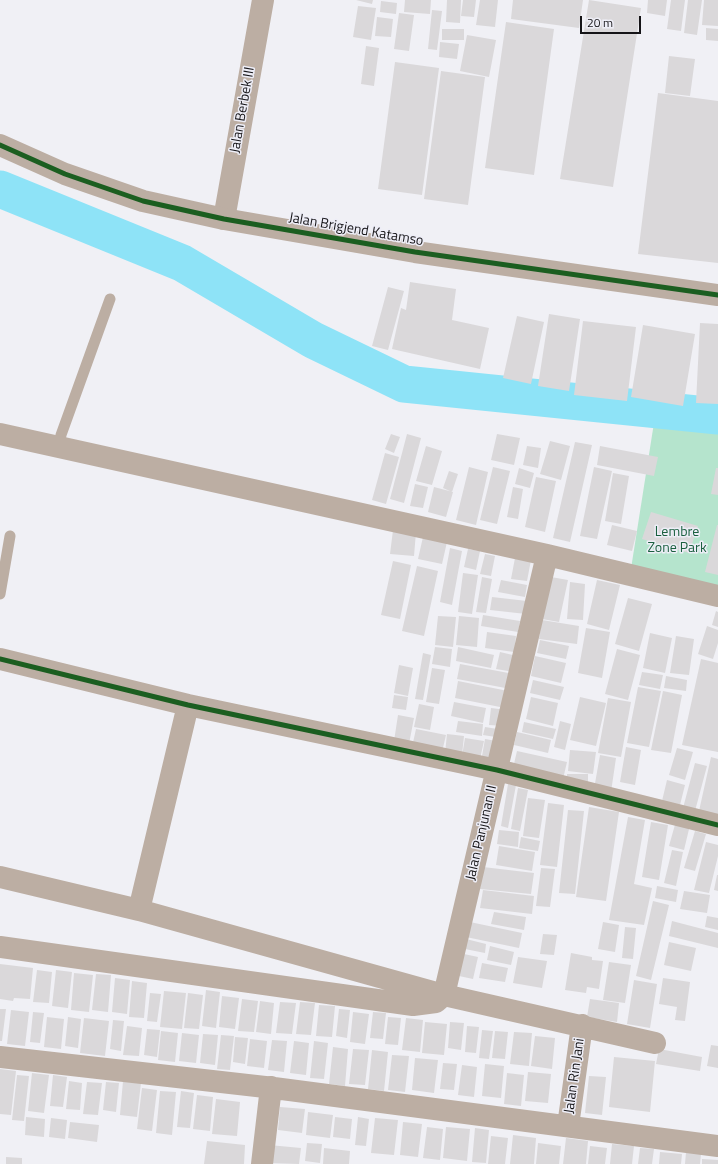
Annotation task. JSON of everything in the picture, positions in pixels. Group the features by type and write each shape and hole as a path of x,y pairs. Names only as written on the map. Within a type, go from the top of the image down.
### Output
{"street":[{"name":"Jalan Berbek III","path":"226,209 262,0"},
{"name":"Jalan Brigjend Katamso","path":"0,145 65,174 143,201 226,209 415,252 718,295"},
{"path":"0,434 59,449 546,555 718,596"},
{"name":"Jalan Panjunan II","path":"444,995 546,555"},
{"path":"0,659 188,705 497,770 718,825"},
{"path":"139,910 188,705"},
{"path":"0,877 139,910 444,995 582,1025 655,1043"},
{"path":"0,947 413,1005 436,1002 444,995"},
{"name":"Jalan Rin Jani","path":"568,1126 582,1025"},
{"path":"0,1057 271,1087 718,1146"},
{"path":"262,1164 271,1087"}],"lane":[{"path":"59,449 61,435 110,299"},
{"path":"0,594 10,536"}],"green space":[{"name":"Lembre Zone Park","path":"656,410 718,415 718,596 630,575"}],"building":[{"path":"356,0 373,0 372,4"},
{"path":"405,0 431,0 430,14 404,12"},
{"path":"447,0 461,0 460,23 446,22"},
{"path":"463,0 476,0 474,17 461,16"},
{"path":"480,0 498,0 495,27 476,25"},
{"path":"513,0 583,0 579,28 511,19"},
{"path":"589,0 641,8 613,187 560,179"},
{"path":"648,0 667,0 665,16 647,13"},
{"path":"671,0 685,0 681,31 667,29"},
{"path":"688,0 702,0 697,35 684,33"},
{"path":"704,0 718,0 718,26 702,25"},
{"path":"381,1 397,3 396,14 380,12"},
{"path":"358,6 376,8 371,40 353,37"},
{"path":"432,10 442,11 437,50 428,49"},
{"path":"399,13 414,15 409,51 394,49"},
{"path":"377,17 393,19 391,37 375,36"},
{"path":"506,22 554,29 534,175 485,168"},
{"path":"706,28 718,29 718,41 706,40"},
{"path":"442,29 464,29 464,40 442,40"},
{"path":"467,35 496,40 489,77 460,71"},
{"path":"440,42 459,44 457,59 439,57"},
{"path":"366,46 379,48 374,86 361,84"},
{"path":"669,56 695,59 690,96 665,93"},
{"path":"395,62 439,68 422,195 378,189"},
{"path":"441,71 485,77 468,205 424,199"},
{"path":"658,93 718,101 718,263 638,254"},
{"path":"410,282 456,289 452,320 489,328 480,369 392,349 401,308 406,310"},
{"path":"388,287 404,291 388,350 372,346"},
{"path":"549,314 580,319 569,391 538,386"},
{"path":"517,316 544,322 531,384 503,378"},
{"path":"583,321 636,327 627,401 574,395"},
{"path":"700,323 718,324 718,404 696,403"},
{"path":"643,325 695,334 683,406 631,397"},
{"path":"391,434 400,437 394,453 385,449"},
{"path":"407,434 421,438 404,503 390,499"},
{"path":"497,434 520,438 514,465 491,460"},
{"path":"550,441 570,446 561,480 540,474"},
{"path":"575,442 592,445 570,542 553,538"},
{"path":"426,446 442,451 432,485 416,481"},
{"path":"527,446 541,448 538,468 523,465"},
{"path":"600,446 658,457 654,476 597,465"},
{"path":"385,453 399,457 386,504 372,500"},
{"path":"469,467 488,472 476,525 456,520"},
{"path":"493,467 510,471 497,524 480,520"},
{"path":"594,467 612,471 597,539 580,536"},
{"path":"519,468 534,473 530,488 515,484"},
{"path":"716,468 718,468 718,495 711,494"},
{"path":"449,471 458,474 452,492 443,488"},
{"path":"613,473 629,476 621,524 605,521"},
{"path":"536,477 556,481 545,532 525,527"},
{"path":"415,484 428,487 423,508 410,506"},
{"path":"434,487 453,492 446,517 428,512"},
{"path":"513,487 523,489 518,519 507,517"},
{"path":"651,512 698,526 689,553 642,539"},
{"path":"612,525 637,531 632,551 607,545"},
{"path":"718,525 718,575 705,572"},
{"path":"393,530 416,532 414,556 390,554"},
{"path":"423,537 447,542 442,564 418,559"},
{"path":"450,548 462,551 452,605 440,602"},
{"path":"468,549 480,551 476,570 464,567"},
{"path":"485,554 495,556 491,576 480,574"},
{"path":"515,558 531,560 527,581 511,579"},
{"path":"393,561 411,565 400,619 381,615"},
{"path":"417,566 438,571 424,636 402,631"},
{"path":"463,573 478,575 472,614 458,612"},
{"path":"482,577 492,579 486,613 476,612"},
{"path":"551,577 568,580 559,622 542,619"},
{"path":"501,580 527,585 525,597 498,592"},
{"path":"597,580 620,585 609,630 587,624"},
{"path":"570,582 585,584 583,620 567,619"},
{"path":"492,597 527,601 526,614 490,610"},
{"path":"628,598 652,604 639,651 615,644"},
{"path":"716,611 718,612 718,627 712,625"},
{"path":"483,615 520,621 518,632 481,626"},
{"path":"438,616 456,617 453,647 435,645"},
{"path":"459,616 479,618 477,647 456,645"},
{"path":"542,620 579,626 577,644 539,639"},
{"path":"707,626 718,630 718,643 713,659 698,654"},
{"path":"586,628 610,632 602,678 578,673"},
{"path":"487,632 516,636 514,652 485,648"},
{"path":"650,633 672,638 665,673 643,668"},
{"path":"676,636 694,639 689,675 670,673"},
{"path":"540,640 569,646 566,659 537,653"},
{"path":"435,647 452,649 450,667 432,664"},
{"path":"458,647 494,655 491,668 456,661"},
{"path":"617,649 640,655 628,700 605,694"},
{"path":"500,652 517,656 514,672 496,669"},
{"path":"423,653 431,655 423,700 415,699"},
{"path":"535,656 566,663 561,683 531,676"},
{"path":"701,659 718,663 718,752 682,745"},
{"path":"460,664 514,674 511,689 457,679"},
{"path":"399,665 413,668 408,696 394,693"},
{"path":"432,668 445,670 439,704 426,702"},
{"path":"642,672 663,675 660,689 639,685"},
{"path":"666,676 687,680 686,691 664,688"},
{"path":"533,680 564,687 560,700 530,693"},
{"path":"458,681 508,691 505,708 455,698"},
{"path":"638,687 661,691 649,747 627,743"},
{"path":"663,691 682,695 671,753 651,750"},
{"path":"394,695 408,697 406,710 392,708"},
{"path":"531,697 558,703 553,726 526,719"},
{"path":"580,697 606,703 596,746 570,740"},
{"path":"608,698 631,702 621,757 598,753"},
{"path":"454,702 486,708 483,723 451,716"},
{"path":"419,704 434,707 430,730 414,727"},
{"path":"491,708 507,710 505,726 489,725"},
{"path":"398,715 414,718 409,744 394,741"},
{"path":"458,721 483,724 482,736 456,732"},
{"path":"560,721 571,724 565,750 554,747"},
{"path":"524,722 556,729 553,739 522,732"},
{"path":"485,727 504,730 502,738 483,735"},
{"path":"416,729 446,735 442,752 412,747"},
{"path":"517,732 551,740 548,753 514,745"},
{"path":"447,734 464,736 462,755 445,753"},
{"path":"465,738 484,741 480,759 462,756"},
{"path":"485,739 502,742 497,765 481,762"},
{"path":"626,747 641,750 635,785 620,782"},
{"path":"677,748 693,752 685,780 669,775"},
{"path":"570,750 596,752 593,774 568,771"},
{"path":"517,751 567,762 563,779 513,768"},
{"path":"600,755 616,758 611,792 594,789"},
{"path":"711,757 718,759 718,815 699,811"},
{"path":"695,763 707,766 695,811 683,808"},
{"path":"567,774 588,774 588,784 567,784"},
{"path":"667,780 685,785 680,805 662,801"},
{"path":"508,784 516,785 508,828 501,826"},
{"path":"518,788 528,790 520,831 511,829"},
{"path":"528,798 545,800 539,838 523,836"},
{"path":"548,803 564,805 557,867 540,865"},
{"path":"589,807 619,812 606,901 576,897"},
{"path":"568,810 584,811 575,894 559,893"},
{"path":"628,817 645,820 634,884 652,888 644,925 609,920"},
{"path":"676,821 690,825 684,850 669,846"},
{"path":"651,822 668,825 659,880 642,877"},
{"path":"499,830 519,832 518,847 497,844"},
{"path":"695,831 706,834 695,871 684,868"},
{"path":"521,837 540,841 538,851 519,848"},
{"path":"706,842 718,845 718,856 709,893 694,890"},
{"path":"499,846 535,852 532,871 496,865"},
{"path":"672,850 683,852 676,886 664,883"},
{"path":"483,867 534,873 531,894 480,889"},
{"path":"541,868 555,869 550,907 536,906"},
{"path":"718,875 718,891 714,890"},
{"path":"657,886 678,890 676,902 655,898"},
{"path":"483,890 534,896 532,914 480,908"},
{"path":"684,891 710,895 707,913 680,909"},
{"path":"653,901 669,905 651,980 636,976"},
{"path":"494,912 526,917 524,930 491,924"},
{"path":"707,916 718,918 718,930 705,927"},
{"path":"672,921 718,933 718,948 669,936"},
{"path":"470,922 522,933 519,948 466,937"},
{"path":"603,922 619,925 615,952 598,949"},
{"path":"625,927 636,928 633,959 622,958"},
{"path":"543,934 557,935 554,955 540,954"},
{"path":"462,938 486,944 485,953 460,948"},
{"path":"669,942 696,948 691,971 664,965"},
{"path":"490,946 514,952 511,965 487,960"},
{"path":"571,953 592,957 592,960 603,961 599,989 587,987 586,993 565,990"},
{"path":"464,954 478,957 473,979 459,976"},
{"path":"518,957 547,961 542,988 513,983"},
{"path":"609,962 631,965 625,1003 603,1000"},
{"path":"482,963 508,968 505,982 479,978"},
{"path":"0,964 33,968 30,999 14,998 13,1001 0,999"},
{"path":"37,970 52,972 49,1003 33,1002"},
{"path":"56,970 72,972 68,1008 52,1006"},
{"path":"74,973 93,975 89,1012 71,1010"},
{"path":"96,974 111,975 108,1012 92,1010"},
{"path":"115,978 130,980 127,1014 112,1012"},
{"path":"663,978 690,982 685,1021 675,1020 677,1007 659,1004"},
{"path":"634,980 657,984 650,1028 627,1024"},
{"path":"132,981 147,983 144,1018 129,1017"},
{"path":"206,990 220,992 216,1028 202,1026"},
{"path":"164,991 186,993 182,1029 160,1027"},
{"path":"150,993 161,994 157,1022 147,1021"},
{"path":"188,993 203,995 199,1029 184,1028"},
{"path":"222,996 239,998 235,1029 219,1027"},
{"path":"242,999 258,1001 254,1032 238,1031"},
{"path":"590,999 619,1003 617,1022 587,1017"},
{"path":"260,1001 274,1003 271,1034 256,1032"},
{"path":"280,1002 296,1003 292,1034 276,1033"},
{"path":"300,1002 315,1003 311,1035 296,1034"},
{"path":"319,1005 335,1006 332,1037 316,1036"},
{"path":"0,1009 6,1009 2,1041 0,1041"},
{"path":"339,1009 350,1010 347,1038 336,1036"},
{"path":"11,1010 29,1012 25,1046 7,1044"},
{"path":"33,1012 44,1013 40,1043 30,1042"},
{"path":"353,1012 369,1014 365,1044 350,1042"},
{"path":"373,1012 386,1013 383,1039 370,1038"},
{"path":"47,1017 64,1019 61,1049 44,1047"},
{"path":"68,1017 81,1019 78,1048 65,1046"},
{"path":"388,1017 401,1018 398,1045 385,1044"},
{"path":"84,1018 109,1021 105,1056 80,1053"},
{"path":"406,1018 423,1020 420,1052 402,1050"},
{"path":"113,1020 124,1021 121,1051 110,1049"},
{"path":"425,1022 447,1024 444,1055 422,1053"},
{"path":"450,1022 464,1023 461,1050 448,1048"},
{"path":"127,1026 142,1028 139,1056 123,1055"},
{"path":"467,1026 479,1027 476,1053 465,1052"},
{"path":"147,1029 160,1030 157,1057 144,1055"},
{"path":"482,1030 493,1031 489,1059 479,1058"},
{"path":"161,1031 178,1033 175,1062 158,1060"},
{"path":"495,1031 508,1032 505,1059 492,1058"},
{"path":"514,1032 532,1033 529,1066 510,1064"},
{"path":"182,1033 199,1035 196,1063 179,1061"},
{"path":"203,1034 218,1035 215,1065 200,1063"},
{"path":"221,1035 234,1036 230,1070 217,1069"},
{"path":"535,1036 555,1038 552,1069 531,1066"},
{"path":"235,1037 248,1038 245,1064 233,1062"},
{"path":"250,1039 267,1041 264,1068 247,1066"},
{"path":"272,1040 287,1041 284,1072 268,1070"},
{"path":"294,1041 309,1043 306,1075 290,1073"},
{"path":"314,1041 328,1043 324,1079 310,1078"},
{"path":"711,1045 718,1046 718,1068 707,1066"},
{"path":"333,1047 348,1049 345,1086 329,1084"},
{"path":"353,1049 369,1050 365,1085 349,1084"},
{"path":"659,1049 702,1057 700,1071 656,1064"},
{"path":"372,1050 388,1052 384,1091 368,1089"},
{"path":"392,1055 409,1056 405,1092 388,1090"},
{"path":"614,1057 655,1061 650,1112 609,1107"},
{"path":"415,1058 438,1060 434,1093 412,1090"},
{"path":"443,1063 457,1064 454,1090 440,1089"},
{"path":"485,1064 504,1066 501,1098 482,1096"},
{"path":"462,1065 477,1067 474,1097 458,1095"},
{"path":"0,1069 16,1071 11,1115 0,1114"},
{"path":"528,1072 551,1074 548,1103 525,1101"},
{"path":"32,1073 49,1075 44,1113 28,1111"},
{"path":"507,1073 524,1075 521,1106 504,1104"},
{"path":"17,1075 29,1076 24,1121 12,1120"},
{"path":"53,1075 67,1077 63,1107 50,1106"},
{"path":"589,1076 606,1077 602,1115 585,1113"},
{"path":"69,1081 82,1083 80,1110 66,1109"},
{"path":"123,1081 141,1083 137,1117 120,1115"},
{"path":"87,1082 102,1083 98,1115 83,1114"},
{"path":"106,1082 119,1083 116,1112 103,1110"},
{"path":"142,1088 157,1090 152,1131 137,1129"},
{"path":"160,1091 176,1092 172,1135 156,1133"},
{"path":"181,1091 194,1093 190,1128 177,1127"},
{"path":"197,1095 213,1097 210,1131 193,1129"},
{"path":"216,1099 240,1102 237,1136 212,1134"},
{"path":"280,1107 305,1109 302,1133 278,1130"},
{"path":"308,1112 333,1115 330,1138 306,1135"},
{"path":"26,1117 45,1119 44,1137 25,1135"},
{"path":"335,1117 352,1119 350,1139 333,1137"},
{"path":"358,1117 369,1119 366,1146 355,1145"},
{"path":"51,1118 67,1120 65,1139 49,1137"},
{"path":"375,1118 398,1120 394,1155 371,1153"},
{"path":"70,1122 99,1125 97,1142 68,1138"},
{"path":"403,1122 422,1124 418,1157 400,1155"},
{"path":"427,1127 443,1129 440,1160 423,1158"},
{"path":"446,1127 470,1129 467,1161 443,1158"},
{"path":"475,1128 489,1130 486,1163 472,1162"},
{"path":"513,1135 536,1138 534,1164 510,1164"},
{"path":"491,1136 508,1138 505,1164 488,1164"},
{"path":"566,1138 588,1141 586,1164 563,1164"},
{"path":"207,1141 245,1145 244,1164 204,1164"},
{"path":"307,1143 322,1144 320,1163 305,1161"},
{"path":"538,1143 561,1146 559,1164 536,1164"},
{"path":"612,1144 634,1146 632,1164 610,1164"},
{"path":"269,1145 301,1148 299,1164 267,1163"},
{"path":"590,1146 607,1148 605,1164 588,1164"},
{"path":"324,1148 350,1151 349,1164 323,1164"},
{"path":"640,1148 654,1149 652,1164 638,1164"},
{"path":"660,1152 682,1154 681,1164 659,1164"},
{"path":"686,1152 701,1154 700,1164 685,1164"},
{"path":"6,1157 22,1158 22,1164 6,1164"},
{"path":"702,1159 718,1160 718,1164 702,1164"}],"waterway":[{"path":"0,189 182,263 313,340 404,384 718,416"}],"cycle path":[{"path":"0,145 65,174 143,201 224,219 415,252 718,295"},
{"path":"0,659 188,705 497,770 718,825"}]}
